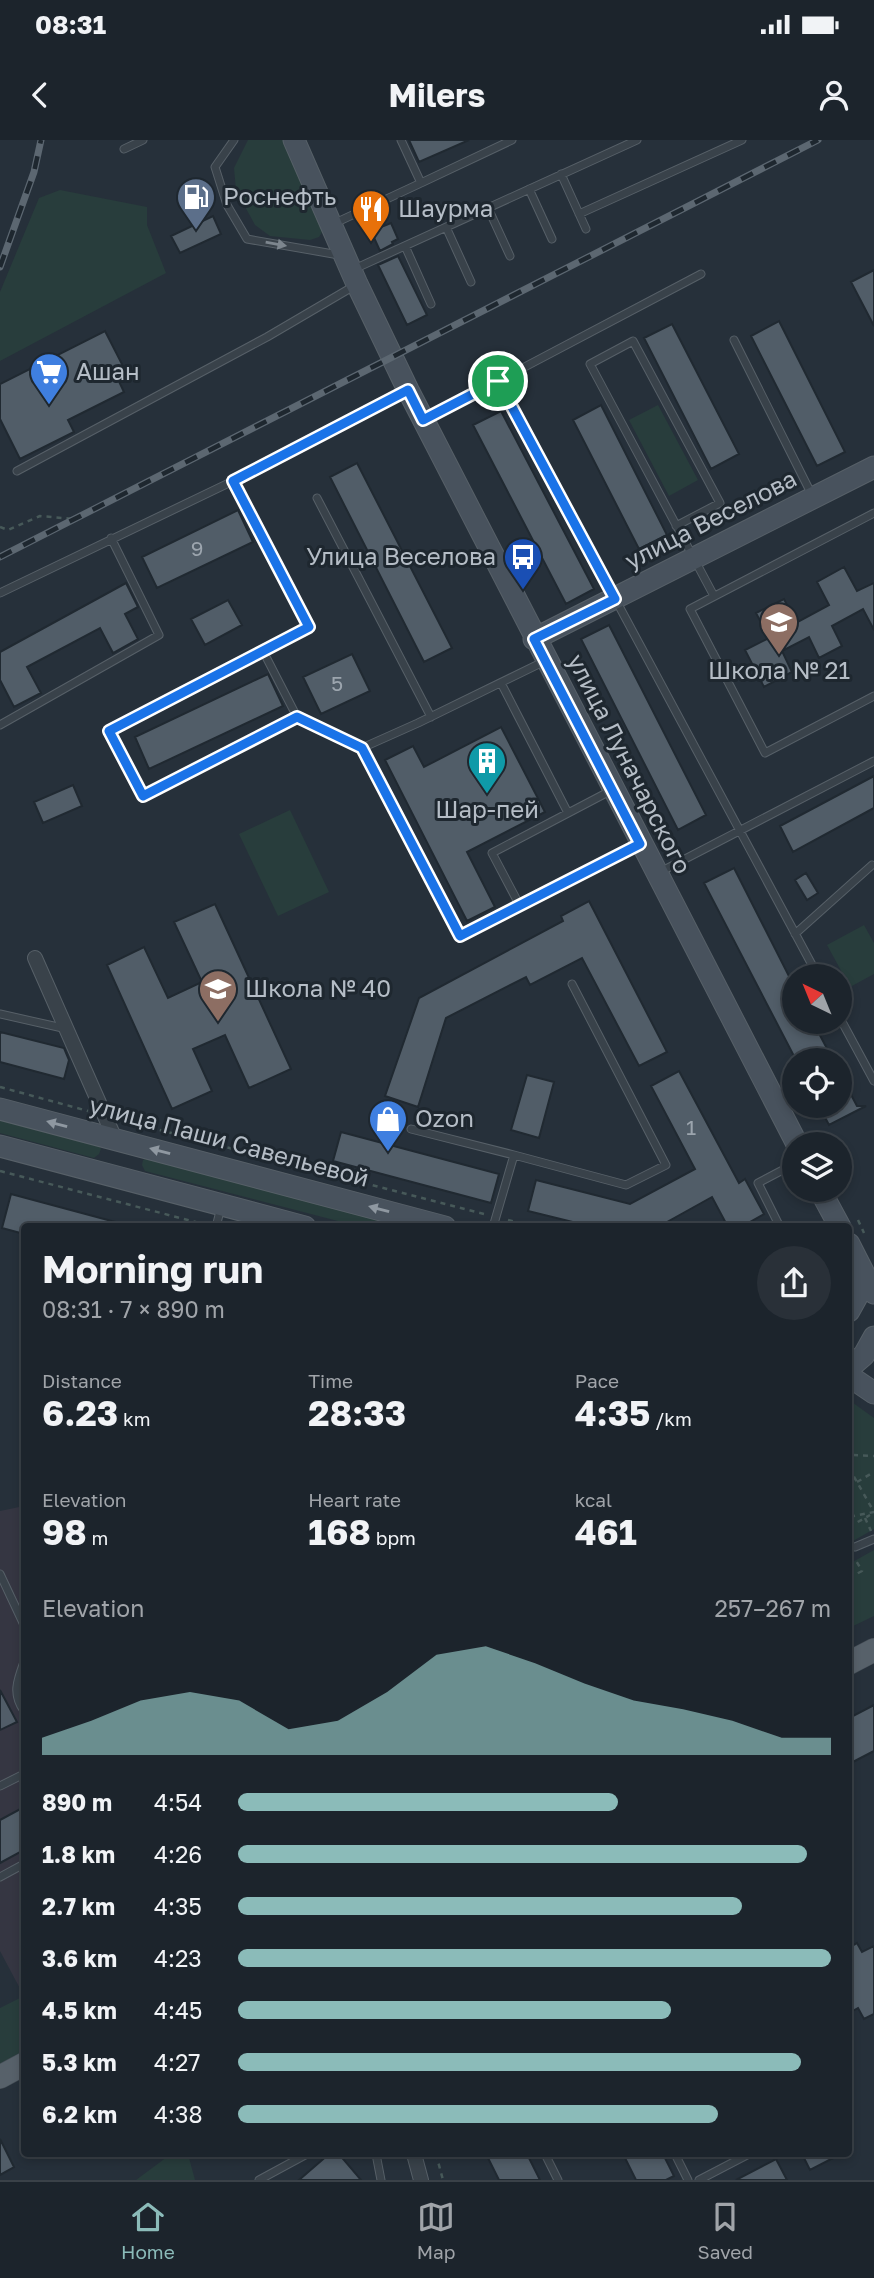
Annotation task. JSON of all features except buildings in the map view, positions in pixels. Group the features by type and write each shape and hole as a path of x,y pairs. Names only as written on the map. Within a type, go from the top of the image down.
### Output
{"main road":[{"name":"улица Луначарского","path":"294,140 351,270 423,420 791,1132"},
{"name":"улица Веселова","path":"534,639 874,467"},
{"name":"улица Паши Савельевой","path":"0,1109 430,1223"},
{"path":"118,1178 120,1140"},
{"path":"0,1146 290,1223"},
{"path":"826,1202 837,1223"},
{"path":"852,1250 874,1293"},
{"path":"852,1306 859,1293 861,1269"},
{"path":"852,1364 866,1347"},
{"path":"852,1378 874,1393"},
{"path":"852,1644 874,1633"},
{"path":"852,1661 874,1650"},
{"path":"0,2077 21,2066"},
{"path":"0,2093 21,2082"}],"street":[{"path":"35,958 104,1116 120,1140"},
{"path":"415,2157 421,2180"}],"lane":[{"path":"124,149 143,140"},
{"path":"234,140 215,167 227,205 247,239 351,270"},
{"path":"401,140 421,183"},
{"path":"332,225 512,140"},
{"path":"18,471 267,337 351,270 637,140"},
{"path":"579,214 727,143 742,140"},
{"path":"561,174 586,229"},
{"path":"529,189 552,239"},
{"path":"488,208 510,256"},
{"path":"446,227 471,282"},
{"path":"405,246 431,304"},
{"path":"423,420 701,274"},
{"path":"734,340 813,498"},
{"path":"676,526 720,503 633,341 590,364 676,526 715,596"},
{"path":"498,381 811,964"},
{"path":"0,593 233,481 408,390"},
{"path":"233,481 309,627 109,731 143,796 297,717"},
{"path":"317,498 431,717"},
{"path":"874,513 690,609 765,753 874,696"},
{"path":"0,725 159,635 111,538"},
{"path":"263,651 297,717 362,748 460,936 640,844"},
{"path":"362,748 545,660"},
{"path":"500,682 568,813"},
{"path":"656,874 874,761"},
{"path":"520,906 492,853 613,790"},
{"path":"795,934 873,866"},
{"path":"411,1129 626,1185 666,1165 572,984"},
{"path":"0,1014 66,1029"},
{"path":"849,1034 874,1081"},
{"path":"494,1223 514,1155"},
{"path":"778,1223 758,1183 782,1170"},
{"path":"216,1223 222,1205"},
{"path":"852,1547 874,1538"},
{"path":"0,1574 2,1584 21,1619"},
{"path":"21,1670 16,1684 16,1699 21,1707"},
{"path":"0,1786 21,1776"},
{"path":"0,1877 21,1866"},
{"path":"259,2180 301,2157"},
{"path":"377,2157 382,2180"},
{"path":"546,2157 558,2180"},
{"path":"676,2157 688,2180"},
{"path":"699,2180 743,2157"}],"path":[{"path":"0,533 40,516 74,519"},
{"path":"0,527 8,530"},
{"path":"0,1087 519,1223"},
{"path":"0,1171 200,1223"},
{"path":"852,1456 874,1456"},
{"path":"857,1482 874,1472"},
{"path":"852,1473 874,1512"},
{"path":"852,1516 874,1512"},
{"path":"852,1525 874,1512"},
{"path":"864,1518 874,1538"},
{"path":"852,1553 862,1571 852,1576"},
{"path":"437,2157 443,2180"}],"shaded area":[{"path":"21,1507 21,1990 0,1951 0,1511"}],"green space":[{"path":"248,140 284,140 325,227 319,237 310,240 270,236 255,225 236,190 234,168"},
{"path":"60,190 147,207 147,225 166,273 0,361 0,292 39,198"},
{"path":"658,405 698,480 669,496 629,420"},
{"path":"290,810 329,892 278,916 239,834"},
{"path":"864,925 874,943 874,974 852,986 852,964 837,964 827,945"},
{"path":"0,1118 97,1143 101,1149 94,1158 0,1133"},
{"path":"149,1157 402,1223 346,1223 145,1171 143,1160"},
{"path":"852,1402 874,1418 874,1529 853,1541"},
{"path":"874,1550 874,1616 852,1627 852,1562"},
{"path":"21,1998 21,2057 0,2068 0,2008"},
{"path":"167,2157 189,2157 195,2180 136,2180"}],"railway":[{"path":"0,267 34,172 41,140"},
{"path":"0,557 818,140"}],"place":[{"name":"Роснефть","path":"196,231"},
{"name":"Шаурма","path":"371,243"},
{"name":"Ашан","path":"49,406"},
{"name":"Улица Веселова","path":"523,591"},
{"name":"Школа № 21","path":"779,656"},
{"name":"Шар-пей","path":"487,795"},
{"name":"Школа № 40","path":"218,1023"},
{"name":"Ozon","path":"388,1153"}],"route":[{"path":"498,381 615,599 534,639 640,844 460,936 362,748 297,717 143,796 109,731 309,627 233,481 408,390 423,420 498,381"}]}
